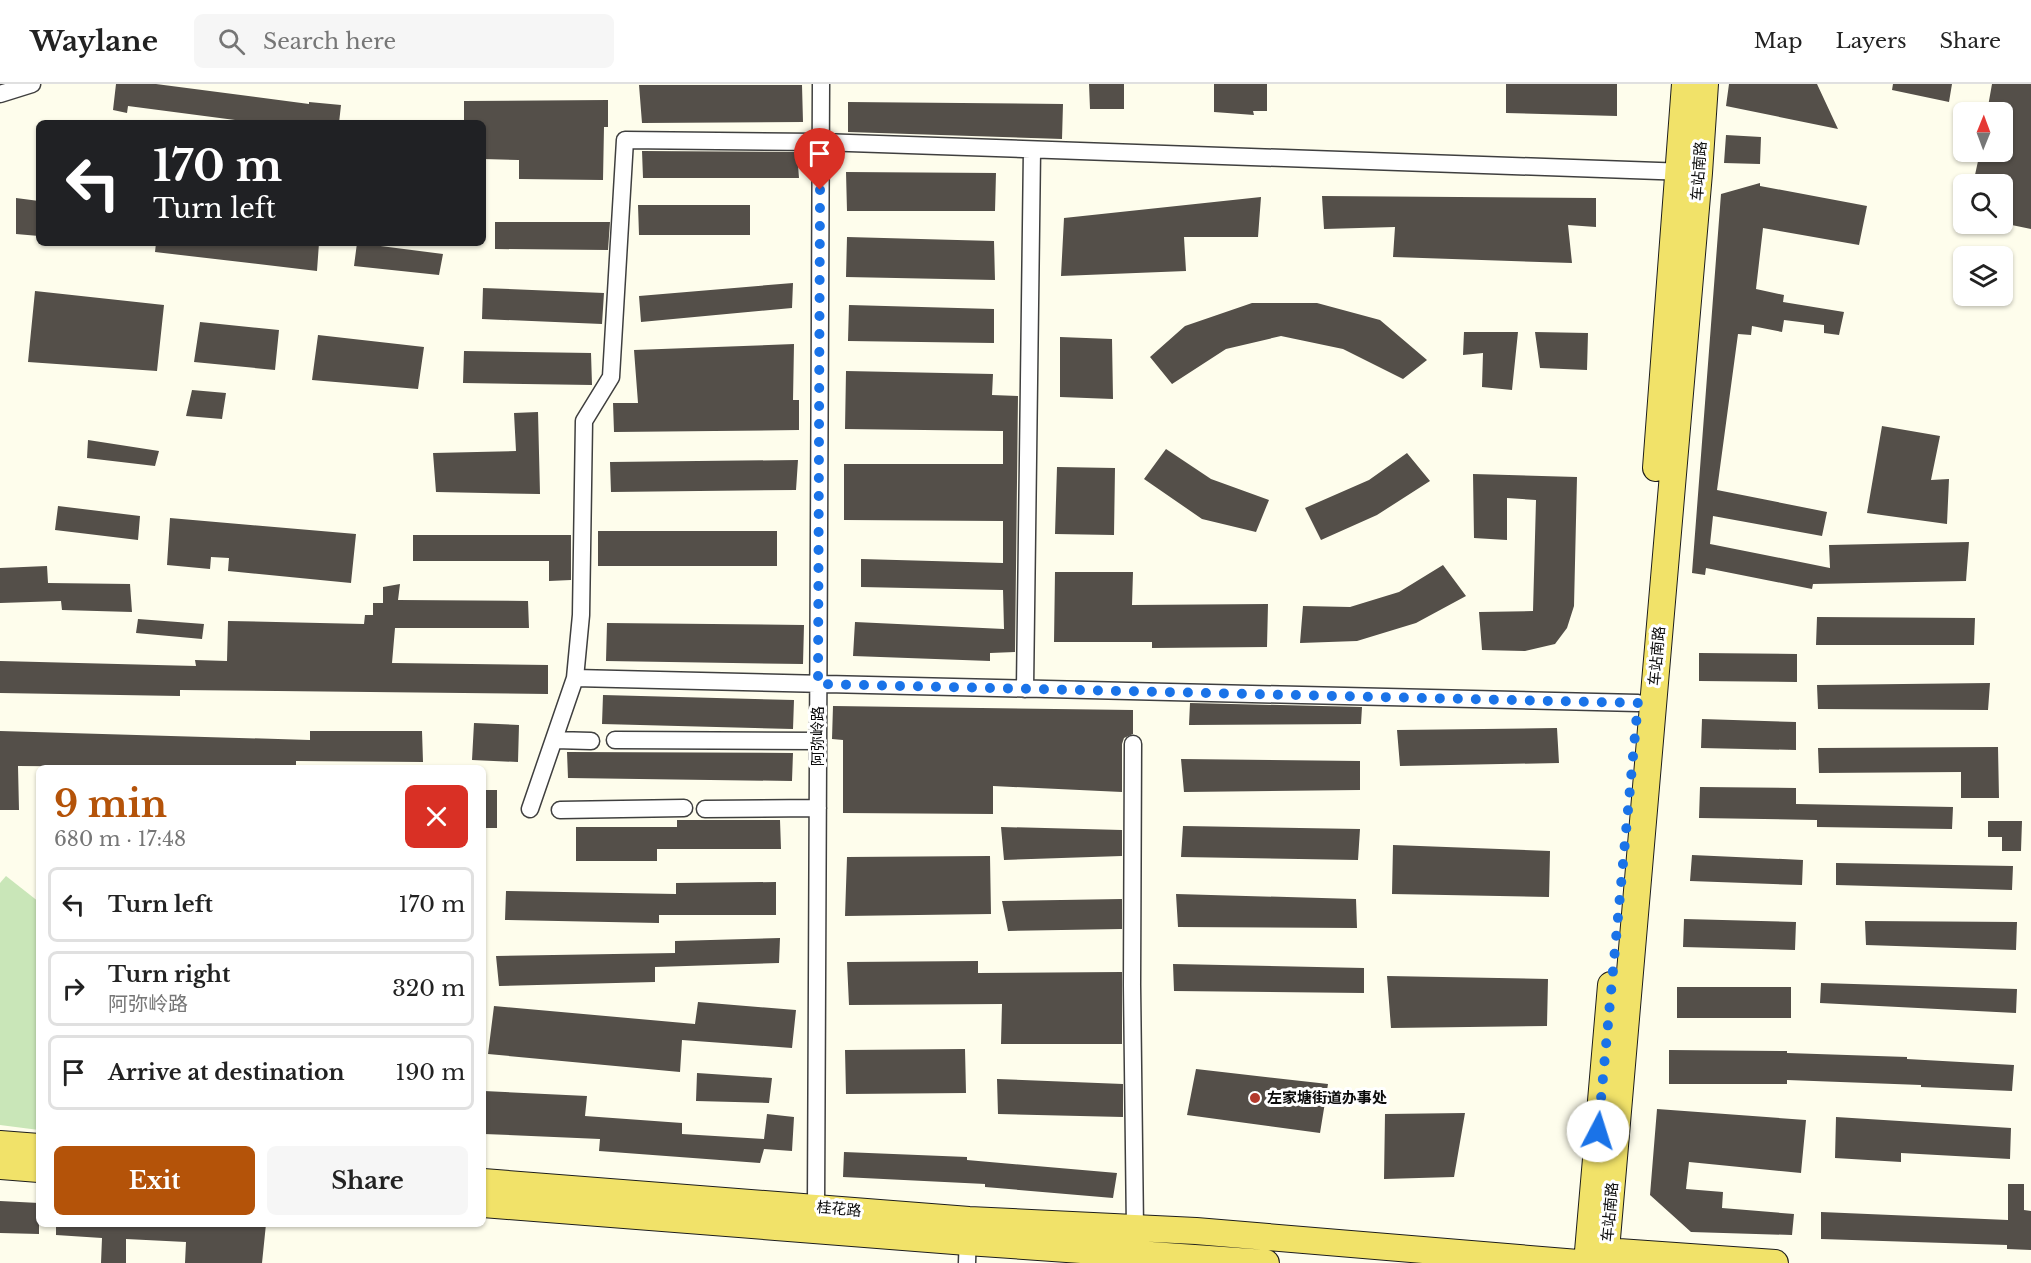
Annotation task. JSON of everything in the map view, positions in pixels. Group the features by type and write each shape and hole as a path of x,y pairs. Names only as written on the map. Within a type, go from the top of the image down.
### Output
{"main road":[{"name":"车站南路","path":"1593,1258 1689,172 1685,84"},
{"name":"车站南路","path":"1593,1258 1638,703 1689,172 1705,84"},
{"path":"0,1144 36,1147"},
{"path":"0,1166 36,1169"},
{"name":"桂花路","path":"486,1182 816,1208 968,1242"},
{"name":"桂花路","path":"486,1204 968,1242 1135,1241 1196,1230 1593,1258"},
{"path":"1135,1241 1187,1220 1593,1258 1775,1263"},
{"path":"1135,1241 1200,1258 1266,1263"},
{"path":"1135,1241 1167,1263"}],"street":[{"path":"0,94 32,84"},
{"name":"阿弥岭路","path":"816,1208 821,84"},
{"path":"530,809 575,678 581,615 584,421 611,377 625,140 820,142 1689,172"},
{"path":"1025,690 1032,150"},
{"path":"575,678 1638,703"},
{"path":"555,740 591,741"},
{"path":"615,740 818,741"},
{"path":"1132,744 1135,1241"},
{"path":"560,810 684,808"},
{"path":"705,809 818,808"}],"green space":[{"path":"6,876 36,900 36,1130 0,1125 0,883"}],"building":[{"path":"116,84 156,84 309,104 309,102 341,105 339,120 234,120 128,106 127,113 113,110"},
{"path":"1089,84 1124,84 1124,109 1090,109"},
{"path":"1214,84 1267,84 1267,111 1253,111 1254,115 1214,112"},
{"path":"1506,84 1617,84 1617,116 1506,113"},
{"path":"1729,84 1817,84 1838,129 1726,106"},
{"path":"1893,84 1952,84 1949,102 1892,90"},
{"path":"1992,84 2031,84 2031,229 2013,225 2013,174 1975,174 1978,162 2013,162 2013,102 1989,102"},
{"path":"639,85 802,85 803,122 642,123"},
{"path":"608,100 608,127 604,127 603,180 519,179 519,160 486,159 486,120 464,120 464,101"},
{"path":"848,102 1063,104 1062,139 848,132"},
{"path":"1726,135 1761,137 1760,164 1724,163"},
{"path":"642,151 797,152 799,178 643,178"},
{"path":"846,172 996,173 995,211 847,211"},
{"path":"1760,183 1760,186 1867,206 1859,245 1763,228 1756,289 1784,295 1783,302 1844,312 1839,335 1824,333 1824,325 1784,320 1782,332 1752,326 1751,335 1738,334 1717,490 1827,512 1822,536 1713,516 1710,544 1830,568 1829,545 1969,542 1966,581 1813,584 1812,589 1706,568 1705,575 1692,573 1721,194"},
{"path":"1322,196 1596,198 1596,227 1568,225 1572,263 1393,257 1395,227 1324,229"},
{"path":"1261,197 1258,237 1184,237 1186,271 1061,276 1064,218"},
{"path":"16,198 36,201 36,236 16,234"},
{"path":"638,205 750,205 750,235 639,235"},
{"path":"495,222 610,222 608,250 495,249"},
{"path":"847,237 994,241 995,280 846,277"},
{"path":"156,246 319,246 317,271 155,252"},
{"path":"357,246 380,246 443,254 439,275 354,266"},
{"path":"793,283 792,308 641,322 639,296"},
{"path":"483,288 604,293 602,324 482,319"},
{"path":"35,291 164,305 157,371 28,362"},
{"path":"1252,303 1317,303 1380,320 1427,360 1403,379 1343,349 1281,336 1226,349 1172,384 1150,357 1185,326"},
{"path":"849,305 994,309 994,343 848,341"},
{"path":"200,322 279,330 275,370 194,362"},
{"path":"1464,332 1518,332 1512,390 1482,387 1483,353 1463,355"},
{"path":"1535,332 1588,333 1587,370 1540,368"},
{"path":"318,335 424,347 418,389 312,380"},
{"path":"1060,337 1112,339 1113,399 1060,397"},
{"path":"794,344 793,400 799,400 799,430 614,432 613,403 638,403 634,350"},
{"path":"464,351 591,353 592,385 463,383"},
{"path":"846,371 993,374 992,395 1018,396 1015,652 990,653 990,661 853,656 855,622 1004,629 1003,590 861,587 861,559 1003,563 1003,521 844,520 844,464 1003,464 1003,431 845,429"},
{"path":"192,390 226,393 222,419 186,416"},
{"path":"538,412 540,494 436,492 433,453 516,451 514,413"},
{"path":"1882,426 1940,436 1931,480 1949,479 1947,524 1867,513"},
{"path":"88,440 159,451 155,466 87,458"},
{"path":"1166,449 1211,479 1269,500 1256,532 1202,519 1144,479"},
{"path":"1407,453 1430,481 1377,515 1321,540 1305,508 1369,480"},
{"path":"798,460 796,490 611,492 610,462"},
{"path":"1057,467 1115,468 1114,535 1055,534"},
{"path":"1473,474 1577,477 1574,606 1567,628 1555,644 1525,651 1482,650 1479,612 1533,611 1536,500 1507,498 1507,540 1474,538"},
{"path":"58,506 140,516 138,540 55,530"},
{"path":"170,518 356,534 351,583 228,571 229,558 211,557 210,569 167,565"},
{"path":"598,531 777,531 777,566 598,566"},
{"path":"413,535 571,535 571,580 549,581 549,561 413,561"},
{"path":"1443,565 1466,596 1416,623 1357,641 1300,643 1303,606 1350,607 1399,592"},
{"path":"47,566 48,583 130,584 132,612 62,610 61,601 0,603 0,568"},
{"path":"1055,572 1133,572 1132,605 1268,604 1267,647 1152,648 1152,642 1054,642"},
{"path":"400,584 398,600 528,601 529,628 395,628 392,663 548,665 548,694 180,690 180,696 0,693 0,661 196,666 195,660 227,661 228,621 364,624 365,615 373,615 373,603 383,603 383,587"},
{"path":"1817,617 1975,618 1974,645 1816,645"},
{"path":"138,619 204,624 202,639 136,633"},
{"path":"607,623 804,625 803,664 606,661"},
{"path":"1699,653 1797,654 1797,682 1699,681"},
{"path":"1990,683 1988,710 1818,709 1817,685"},
{"path":"603,695 794,700 793,729 602,724"},
{"path":"1190,703 1362,707 1361,724 1189,725"},
{"path":"833,706 1133,710 1133,734 1124,738 1122,744 1122,792 993,786 993,814 843,813 843,740 832,739"},
{"path":"1702,719 1796,722 1796,750 1701,748"},
{"path":"474,723 519,725 518,762 472,760"},
{"path":"1557,728 1559,763 1400,766 1397,730"},
{"path":"0,731 310,740 310,731 422,731 423,762 296,761 296,765 18,766 19,810 0,810"},
{"path":"1998,747 1999,798 1961,798 1961,772 1819,773 1818,748"},
{"path":"567,752 793,753 792,781 568,778"},
{"path":"1181,759 1360,761 1360,790 1184,792"},
{"path":"1700,787 1796,788 1796,804 1953,807 1952,829 1817,827 1817,820 1699,818"},
{"path":"486,790 497,790 497,828 486,828"},
{"path":"677,820 780,820 781,849 657,849 657,861 576,861 576,827 677,827"},
{"path":"1988,821 2022,821 2021,851 2002,851 2002,837 1988,837"},
{"path":"1183,826 1360,829 1358,860 1181,857"},
{"path":"1001,827 1122,830 1122,856 1004,860"},
{"path":"1393,845 1550,851 1549,897 1392,894"},
{"path":"1692,855 1803,860 1802,885 1690,881"},
{"path":"990,856 991,914 845,916 847,857"},
{"path":"1836,863 2013,866 2012,890 1836,885"},
{"path":"776,882 776,915 659,915 659,923 505,920 506,891 676,894 676,883"},
{"path":"1176,894 1356,899 1357,928 1178,927"},
{"path":"1122,899 1122,929 1008,931 1002,901"},
{"path":"1684,919 1796,922 1795,950 1683,947"},
{"path":"1865,921 2017,922 2016,950 1866,945"},
{"path":"780,938 779,963 655,967 655,982 499,986 496,956 675,953 675,941"},
{"path":"978,961 978,973 1122,972 1122,1044 1001,1044 1002,1004 849,1005 847,962"},
{"path":"1173,964 1364,968 1364,993 1174,991"},
{"path":"1387,976 1548,979 1547,1026 1391,1028"},
{"path":"1821,983 2017,989 2016,1013 1820,1003"},
{"path":"1677,987 1791,987 1791,1018 1677,1018"},
{"path":"698,1002 796,1010 792,1048 682,1040 680,1072 488,1054 494,1006 695,1024"},
{"path":"965,1049 966,1093 846,1094 845,1050"},
{"path":"1669,1050 1787,1051 1787,1053 1907,1057 1907,1059 2014,1065 2012,1091 1787,1080 1787,1084 1669,1084"},
{"path":"1196,1069 1328,1084 1320,1133 1187,1115"},
{"path":"697,1073 772,1078 769,1103 696,1101"},
{"path":"997,1079 1123,1084 1123,1117 998,1114"},
{"path":"486,1091 587,1096 585,1116 682,1123 682,1134 764,1139 767,1114 794,1117 792,1151 764,1149 760,1163 599,1151 600,1139 486,1134"},
{"path":"1657,1109 1806,1120 1801,1173 1689,1162 1686,1189 1723,1192 1722,1208 1794,1214 1792,1235 1691,1232 1650,1195"},
{"path":"1465,1113 1454,1177 1384,1179 1385,1114"},
{"path":"1836,1117 2011,1128 2010,1159 1901,1153 1901,1162 1835,1158"},
{"path":"844,1152 967,1157 967,1160 1117,1173 1113,1198 985,1187 985,1184 843,1177"},
{"path":"2008,1184 2024,1184 2024,1210 2031,1211 2031,1250 2007,1249 2007,1245 1821,1239 1821,1212 2008,1220"},
{"path":"0,1201 36,1203 36,1227 39,1227 39,1234 0,1233"},
{"path":"56,1227 266,1227 262,1263 185,1263 186,1242 126,1239 126,1263 101,1263 102,1238 56,1235"}],"place":[{"name":"左家塘街道办事处","path":"1255,1098"}],"route":[{"path":"820,190 818,684 1638,703 1598,1131"}]}
